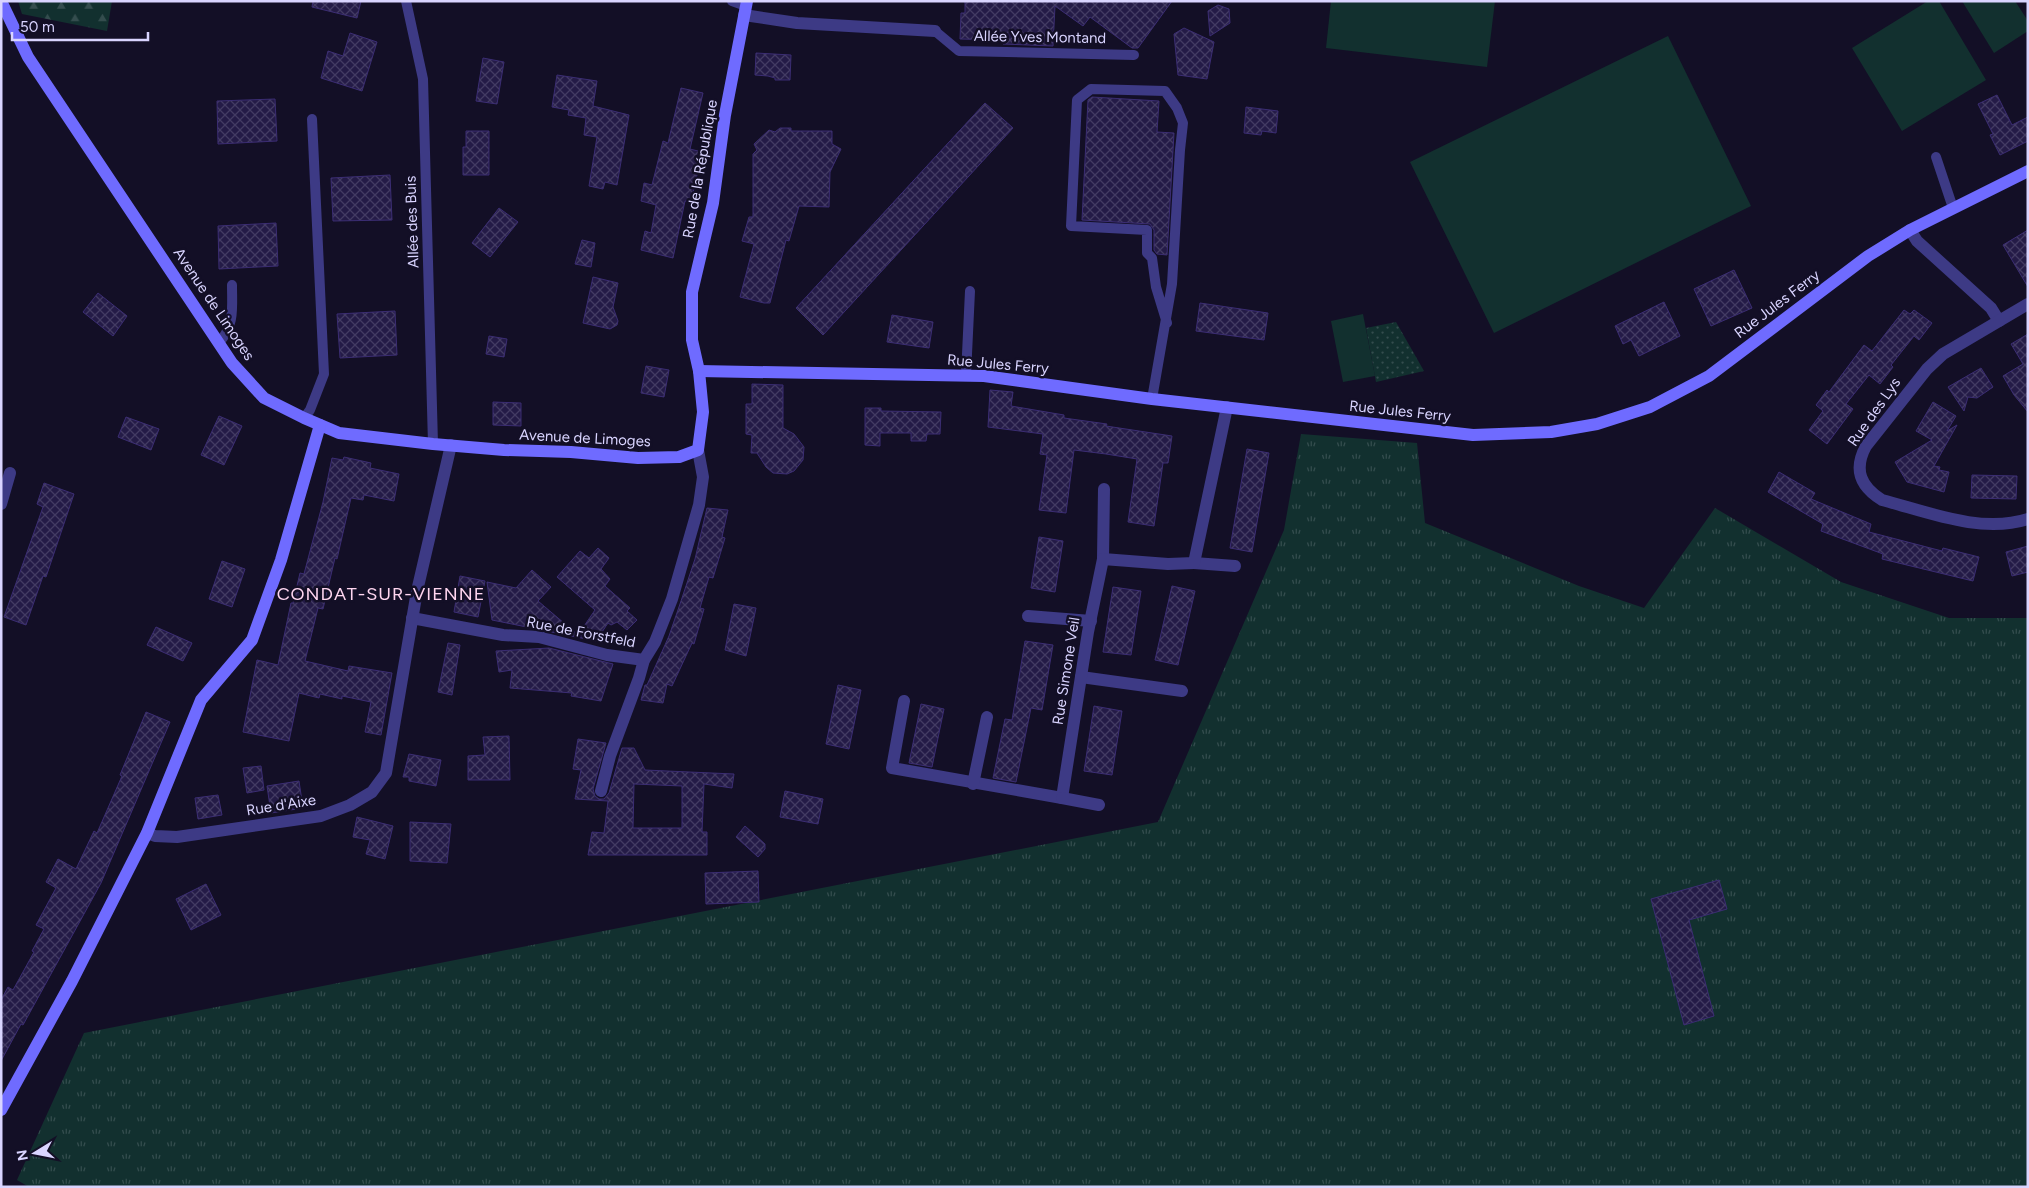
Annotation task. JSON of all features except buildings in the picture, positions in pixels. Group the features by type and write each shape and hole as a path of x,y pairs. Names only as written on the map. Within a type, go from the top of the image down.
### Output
{"main road":[{"name":"Avenue de Limoges","path":"1,1 28,57 232,363 264,398 339,433 433,444 660,459 679,457 698,450"},
{"name":"Rue de la République","path":"698,450 704,412 699,371 692,340 692,292 714,203 725,115 746,8"},
{"name":"Rue Jules Ferry","path":"699,371 984,376 1299,417 1473,435 1551,432 1597,424 1650,406 1709,376 1868,256 1910,230 2028,171"},
{"path":"2,1106 72,981 147,833 201,700 252,640 280,560 320,425"}],"street":[{"name":"Allée Yves Montand","path":"746,8 797,23 935,31"},
{"path":"1910,230 1918,241 1991,308 1999,321"},
{"name":"Rue des Lys","path":"2028,304 1943,354 1927,369 1866,446 1861,455 1860,473 1864,484 1882,500 1965,522 1984,524 2028,519"},
{"path":"1194,563 1227,407"},
{"name":"Rue d'Aixe","path":"147,833 155,836 177,838 321,816 350,805 372,792 386,773 412,618 450,445"},
{"name":"Rue de Forstfeld","path":"412,618 503,635 539,638 607,655 644,660 655,642 672,599 699,504 703,477 698,450"},
{"path":"1,504 10,473"},
{"name":"Rue Simone Veil","path":"1062,798 1081,677 1103,559 1104,489"},
{"path":"1103,559 1168,564 1194,563 1235,566"},
{"path":"1028,616 1091,621"},
{"path":"601,791 610,756 644,660"},
{"path":"1081,677 1182,691"},
{"path":"904,701 892,768 1099,805"},
{"path":"973,784 987,716"}],"lane":[{"name":"Allée des Buis","path":"406,1 423,79 433,444"},
{"path":"732,1 746,8"},
{"name":"Allée Yves Montand","path":"935,31 959,51 1134,55"},
{"path":"1152,399 1167,323 1172,284 1183,123 1177,108 1165,91 1091,89 1077,100 1071,226 1147,230 1147,253 1152,258 1156,287 1167,323"},
{"path":"304,418 310,410 324,374 312,119"},
{"path":"1936,157 1953,208"},
{"path":"219,343 226,335 232,320 232,285"},
{"path":"966,375 970,290"}],"green space":[{"path":"18,1 112,1 107,31 22,14"},
{"path":"1331,1 1495,1 1487,67 1326,48"},
{"path":"1928,1 1939,1 1986,80 1902,131 1852,48"},
{"path":"1962,1 2015,1 2028,21 2028,31 1994,53"},
{"path":"1668,36 1751,206 1494,333 1410,162"},
{"path":"1363,314 1375,376 1343,382 1331,321"},
{"path":"1396,322 1424,371 1376,382 1366,328"},
{"path":"1301,434 1417,443 1425,523 1579,586 1644,608 1715,508 1841,582 1949,618 2028,618 2028,1187 29,1187 17,1180 84,1033 1158,822 1284,530"}],"district":[{"name":"CONDAT-SUR-VIENNE","path":"381,594"}]}
